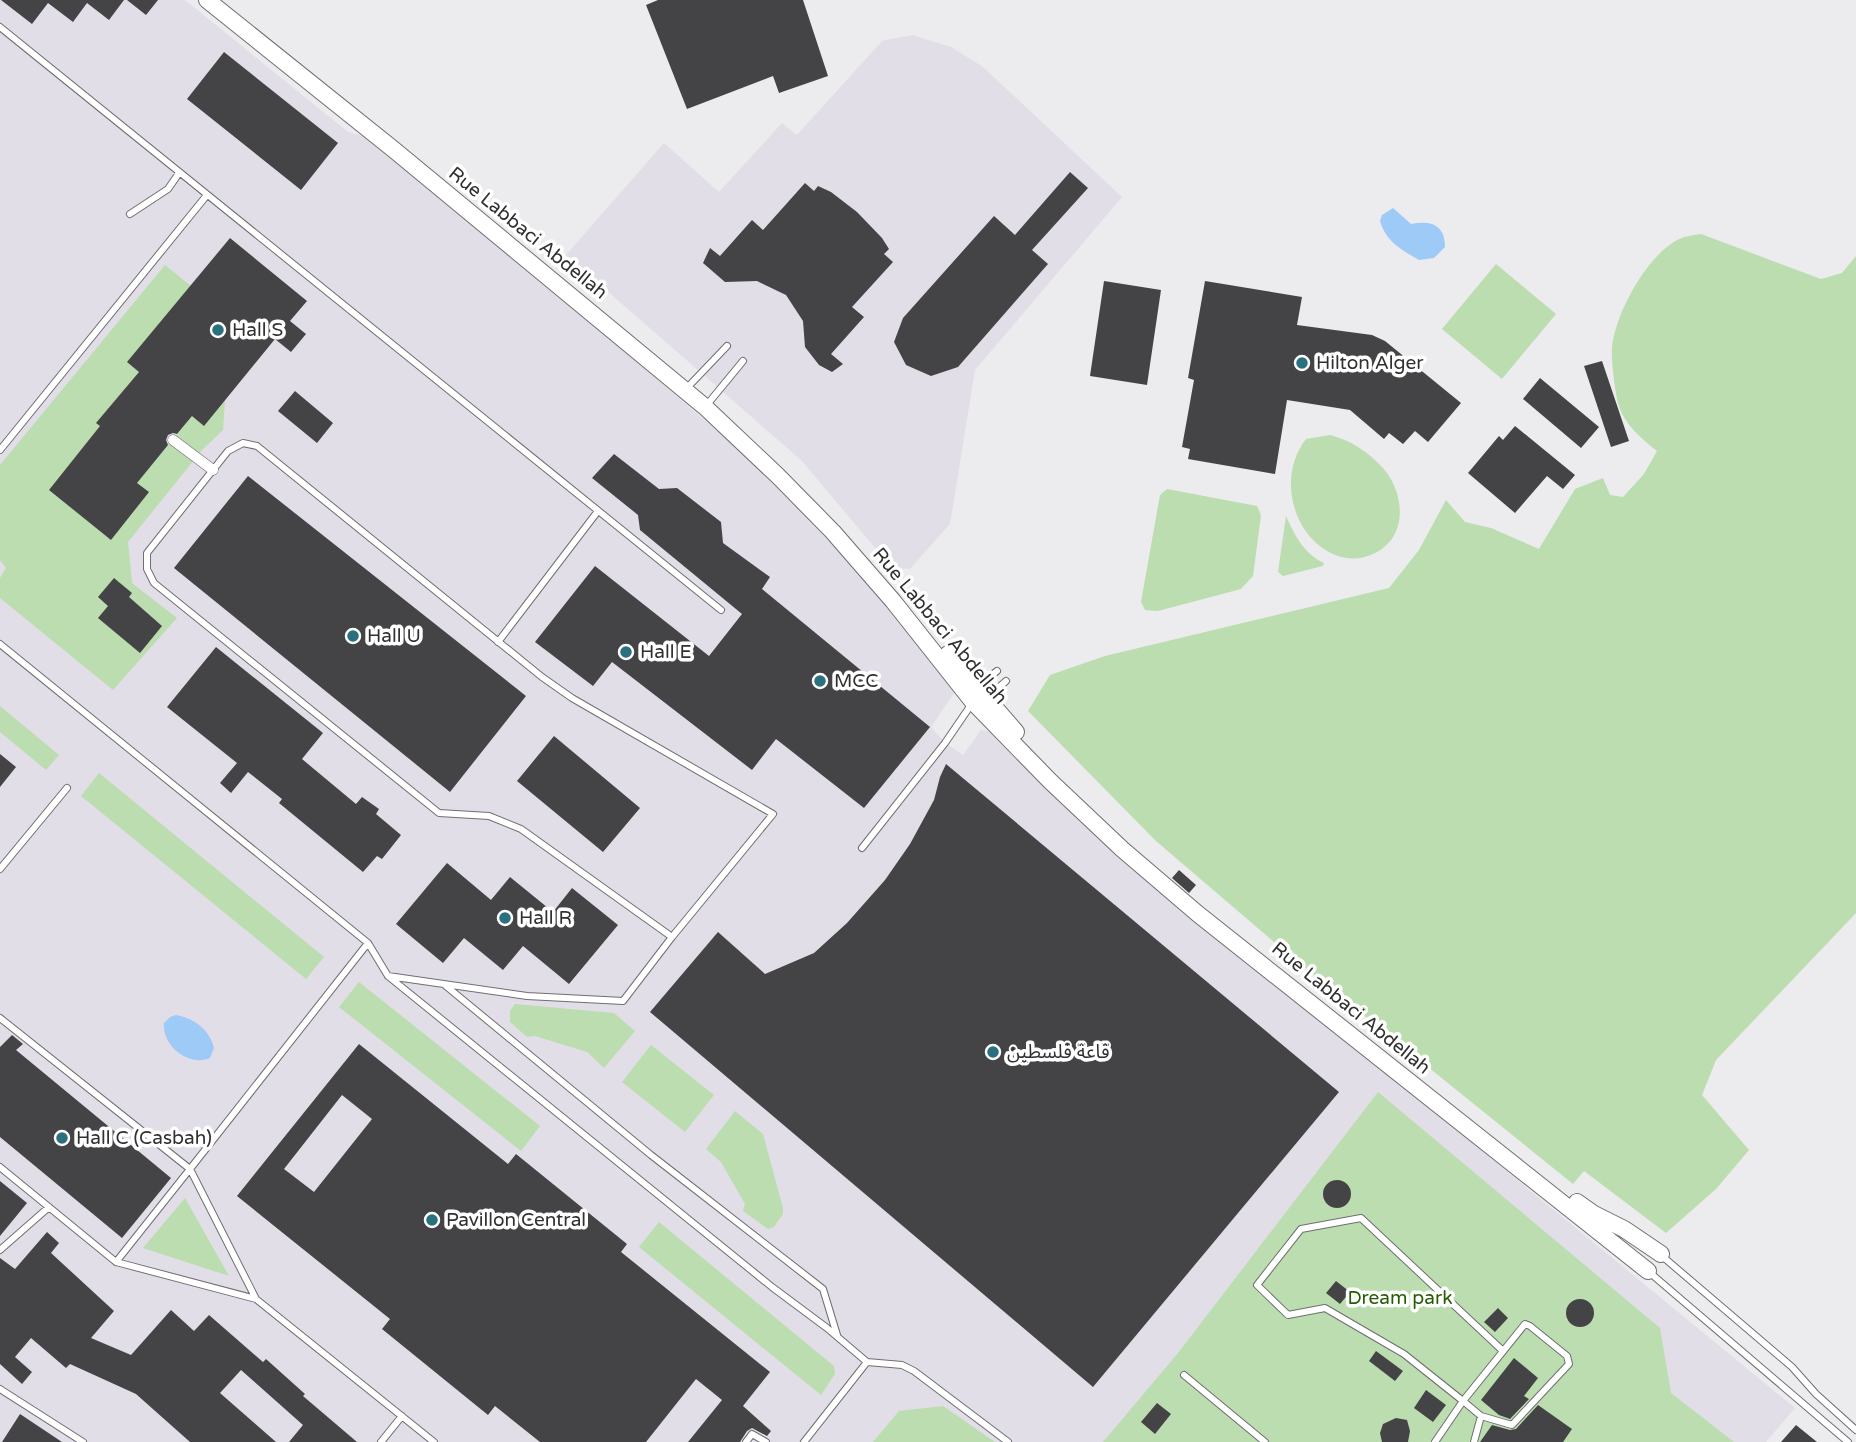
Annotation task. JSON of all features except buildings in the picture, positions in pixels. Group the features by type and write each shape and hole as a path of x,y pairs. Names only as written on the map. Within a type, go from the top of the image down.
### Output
{"street":[{"name":"Rue Labbaci Abdellah","path":"207,0 688,387"},
{"name":"Rue Labbaci Abdellah","path":"224,0 783,469 838,526 978,697 1059,790 1122,849 1189,906 1648,1271"},
{"path":"173,440 214,470"},
{"name":"Rue Labbaci Abdellah","path":"978,697 1165,878 1589,1211 1625,1229 1661,1254"}],"lane":[{"path":"0,27 721,610"},
{"path":"130,214 168,189 179,173"},
{"path":"0,450 207,195"},
{"path":"688,387 727,346"},
{"path":"707,404 743,361"},
{"path":"388,976 527,996 623,1001 671,937 773,814 572,698 498,642 257,446 243,443 228,452 147,553 147,569 154,583 439,813 489,816 521,829 671,937"},
{"path":"498,642 598,511"},
{"path":"0,644 368,943 388,976 867,1363 902,1365 914,1371 1008,1442"},
{"path":"862,848 946,743 997,671"},
{"path":"978,697 1006,681"},
{"path":"0,869 66,788"},
{"path":"116,1262 368,943"},
{"path":"444,985 651,1155 822,1289 838,1338"},
{"path":"0,1018 190,1169 256,1299"},
{"path":"0,1167 116,1262 256,1299 434,1442"},
{"path":"0,1250 49,1207"},
{"path":"1435,1442 1463,1401 1503,1351 1524,1324 1528,1324 1567,1356 1569,1364 1512,1425 1481,1416 1463,1401 1404,1354 1325,1308 1288,1315 1257,1285 1301,1229 1361,1218 1503,1351"},
{"path":"1661,1254 1795,1370 1816,1394 1856,1430"},
{"path":"1648,1271 1849,1442"},
{"path":"804,1442 867,1363"},
{"path":"1184,1375 1265,1442"},
{"path":"0,1389 83,1442"},
{"path":"381,1442 402,1416"},
{"path":"1474,1442 1481,1416"},
{"path":"746,1442 752,1434 766,1442"}],"shaded area":[{"path":"0,0 185,0 348,132 363,136 630,356 744,454 843,556 958,687 931,727 945,743 963,755 981,730 993,732 1375,1063 1795,1408 1766,1442 0,1442"},
{"path":"912,35 951,47 983,67 1122,197 975,370 950,524 910,569 892,568 802,461 566,255 664,143 719,192 782,123 797,135 882,41"}],"green space":[{"path":"1701,234 1821,279 1842,273 1856,256 1856,913 1716,1060 1702,1095 1749,1150 1716,1189 1666,1233 1584,1171 1573,1184 1294,959 1156,841 1028,711 1050,675 1105,656 1389,588 1419,550 1446,500 1465,522 1491,528 1539,549 1575,489 1603,478 1610,495 1623,497 1644,474 1657,451 1630,425 1619,406 1612,360 1615,333 1635,286 1656,258 1679,239"},
{"path":"1496,264 1556,314 1502,379 1442,329"},
{"path":"165,265 191,286 128,362 139,372 97,423 150,467 192,416 225,400 223,430 202,450 128,542 132,583 177,618 113,690 0,598 0,578 6,568 0,560 0,465"},
{"path":"1330,435 1352,444 1377,462 1396,490 1400,514 1393,537 1385,547 1361,558 1338,556 1317,544 1302,526 1294,505 1291,476 1300,448 1306,439"},
{"path":"1167,489 1257,506 1261,515 1253,576 1241,589 1158,611 1145,610 1141,602 1160,495"},
{"path":"1286,516 1300,543 1324,563 1323,566 1283,576 1278,572"},
{"path":"0,706 59,755 46,770 0,732"},
{"path":"99,773 324,957 306,979 81,796"},
{"path":"359,982 540,1126 521,1151 339,1007"},
{"path":"515,1004 614,1013 635,1031 604,1068 587,1052 535,1036 527,1037 510,1022 510,1011"},
{"path":"651,1045 714,1095 685,1132 622,1082"},
{"name":"Dream park","path":"1378,1092 1660,1328 1671,1393 1734,1442 1103,1442 1178,1353"},
{"path":"735,1111 763,1134 783,1208 783,1214 774,1227 768,1229 743,1211 745,1204 721,1162 706,1149"},
{"path":"185,1198 229,1276 143,1248"},
{"path":"659,1222 834,1366 835,1374 821,1395 639,1247"},
{"path":"943,1406 995,1442 873,1442 899,1411"}],"water":[{"path":"1393,208 1411,224 1431,224 1440,229 1445,247 1434,258 1419,260 1401,249 1386,235 1380,221 1382,215"},
{"path":"176,1015 195,1022 205,1030 214,1048 210,1058 194,1060 172,1047 167,1039 164,1023"}],"place":[{"name":"Hall S","path":"218,330"},
{"name":"Hilton Alger","path":"1302,363"},
{"name":"Hall U","path":"353,636"},
{"name":"Hall E","path":"626,652"},
{"name":"MCC","path":"820,681"},
{"name":"Hall R","path":"505,918"},
{"name":"قاعة فلسطين","path":"993,1052"},
{"name":"Hall C (Casbah)","path":"62,1138"},
{"name":"Pavillon Central","path":"432,1220"}]}
